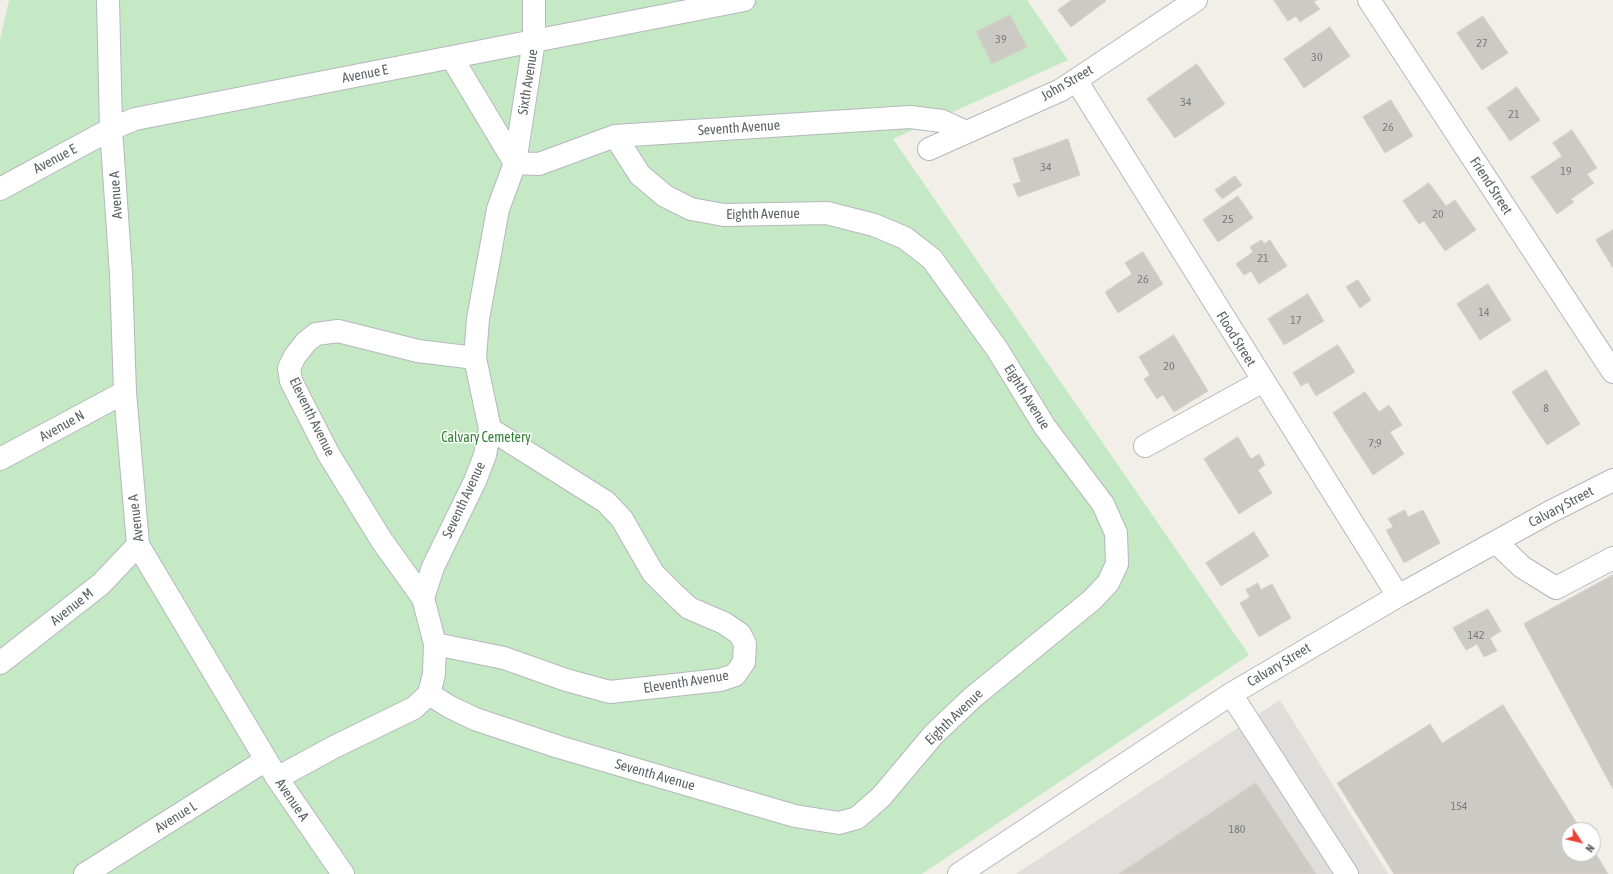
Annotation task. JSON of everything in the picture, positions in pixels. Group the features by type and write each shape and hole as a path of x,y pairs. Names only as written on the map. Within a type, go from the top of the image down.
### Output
{"street":[{"name":"Avenue A","path":"108,0 111,129 121,274 125,392 138,545 271,769 343,874"},
{"name":"Sixth Avenue","path":"516,163 534,41 534,0"},
{"name":"Avenue E","path":"0,189 111,129 134,119 744,0"},
{"name":"John Street","path":"929,149 1061,90 1196,0"},
{"name":"Friend Street","path":"1369,0 1613,372"},
{"path":"452,58 516,163"},
{"name":"Flood Street","path":"1076,80 1398,596"},
{"name":"Seventh Avenue","path":"423,598 433,567 478,474 485,455 490,429 475,358 478,319 498,209 516,163 539,164 615,136 910,117 942,121 966,132"},
{"name":"Eighth Avenue","path":"615,136 640,175 665,196 691,209 724,215 827,213 874,225 905,238 932,259 997,349 1045,427 1103,504 1116,533 1117,564 1108,583 1092,600 972,698 934,734 881,797"},
{"name":"Eleventh Avenue","path":"423,598 382,541 329,455 291,381 289,368 295,356 306,342 316,334 338,331 418,351 475,358"},
{"path":"1145,446 1263,381"},
{"name":"Avenue N","path":"0,460 125,392"},
{"name":"Eleventh Avenue","path":"435,644 504,658 566,680 610,692 720,680 735,675 744,662 745,644 740,634 724,623 689,608 669,589 653,573 622,519 606,502 490,429"},
{"name":"Calvary Street","path":"959,874 1231,694 1398,596 1613,480"},
{"path":"1496,542 1522,567 1556,588 1613,558"},
{"name":"Avenue M","path":"0,662 101,584 138,545"},
{"path":"271,769 334,747 414,708 429,694 434,674 435,644 423,598"},
{"name":"Seventh Avenue","path":"429,694 450,707 475,719 559,747 795,816 839,823 857,818 881,797"},
{"path":"1231,694 1347,874"},
{"name":"Avenue L","path":"86,874 271,769"}],"shaded area":[{"path":"1280,700 1388,874 1016,874"}],"green space":[{"name":"Calvary Cemetery","path":"9,0 1027,0 1068,60 893,139 1249,655 922,874 0,874 0,40"}],"building":[{"path":"1072,0 1106,1 1071,27 1058,10"},
{"path":"1274,0 1317,0 1314,2 1320,9 1300,22 1296,16 1288,21"},
{"path":"1010,15 1027,47 992,64 976,32"},
{"path":"1483,16 1508,53 1482,70 1457,33"},
{"path":"1330,27 1350,56 1304,88 1284,59"},
{"path":"1197,64 1225,104 1175,138 1147,99"},
{"path":"1517,87 1540,120 1510,141 1487,108"},
{"path":"1391,100 1413,136 1385,153 1363,117"},
{"path":"1572,130 1597,168 1587,174 1594,183 1571,199 1574,202 1557,214 1531,177 1562,156 1553,143"},
{"path":"1068,139 1080,175 1018,197 1013,184 1021,182 1013,159"},
{"path":"1235,176 1242,185 1222,199 1215,190"},
{"path":"1429,183 1446,206 1455,200 1476,230 1445,251 1424,221 1419,224 1403,201"},
{"path":"1238,196 1253,218 1218,242 1203,220"},
{"path":"1613,230 1613,268 1596,240"},
{"path":"1262,240 1264,244 1270,240 1287,266 1259,284 1251,271 1244,275 1236,264 1253,252 1250,247"},
{"path":"1143,252 1163,284 1118,313 1105,292 1132,274 1125,263"},
{"path":"1358,280 1371,300 1360,308 1346,287"},
{"path":"1488,284 1511,320 1480,340 1457,304"},
{"path":"1308,294 1324,321 1284,345 1268,319"},
{"path":"1174,335 1208,391 1174,412 1163,395 1157,399 1144,379 1150,375 1139,357"},
{"path":"1338,345 1355,372 1316,396 1308,382 1301,386 1293,373"},
{"path":"1546,370 1580,424 1547,445 1512,392"},
{"path":"1365,392 1379,412 1389,405 1402,425 1390,432 1404,454 1373,475 1333,413"},
{"path":"1238,437 1251,459 1259,454 1265,465 1258,470 1272,493 1239,514 1204,459"},
{"path":"1405,510 1408,517 1423,510 1440,543 1404,563 1386,530 1393,527 1388,519"},
{"path":"1254,532 1269,556 1221,586 1206,563"},
{"path":"1613,575 1613,789 1524,624"},
{"path":"1258,583 1261,590 1272,584 1291,618 1259,637 1240,603 1250,597 1246,590"},
{"path":"1488,609 1501,631 1490,638 1497,651 1484,657 1477,644 1466,650 1453,628"},
{"path":"1503,705 1576,822 1561,822 1561,862 1601,862 1608,874 1394,874 1337,783 1430,724 1442,743"},
{"path":"1256,783 1316,874 1119,874"}]}
